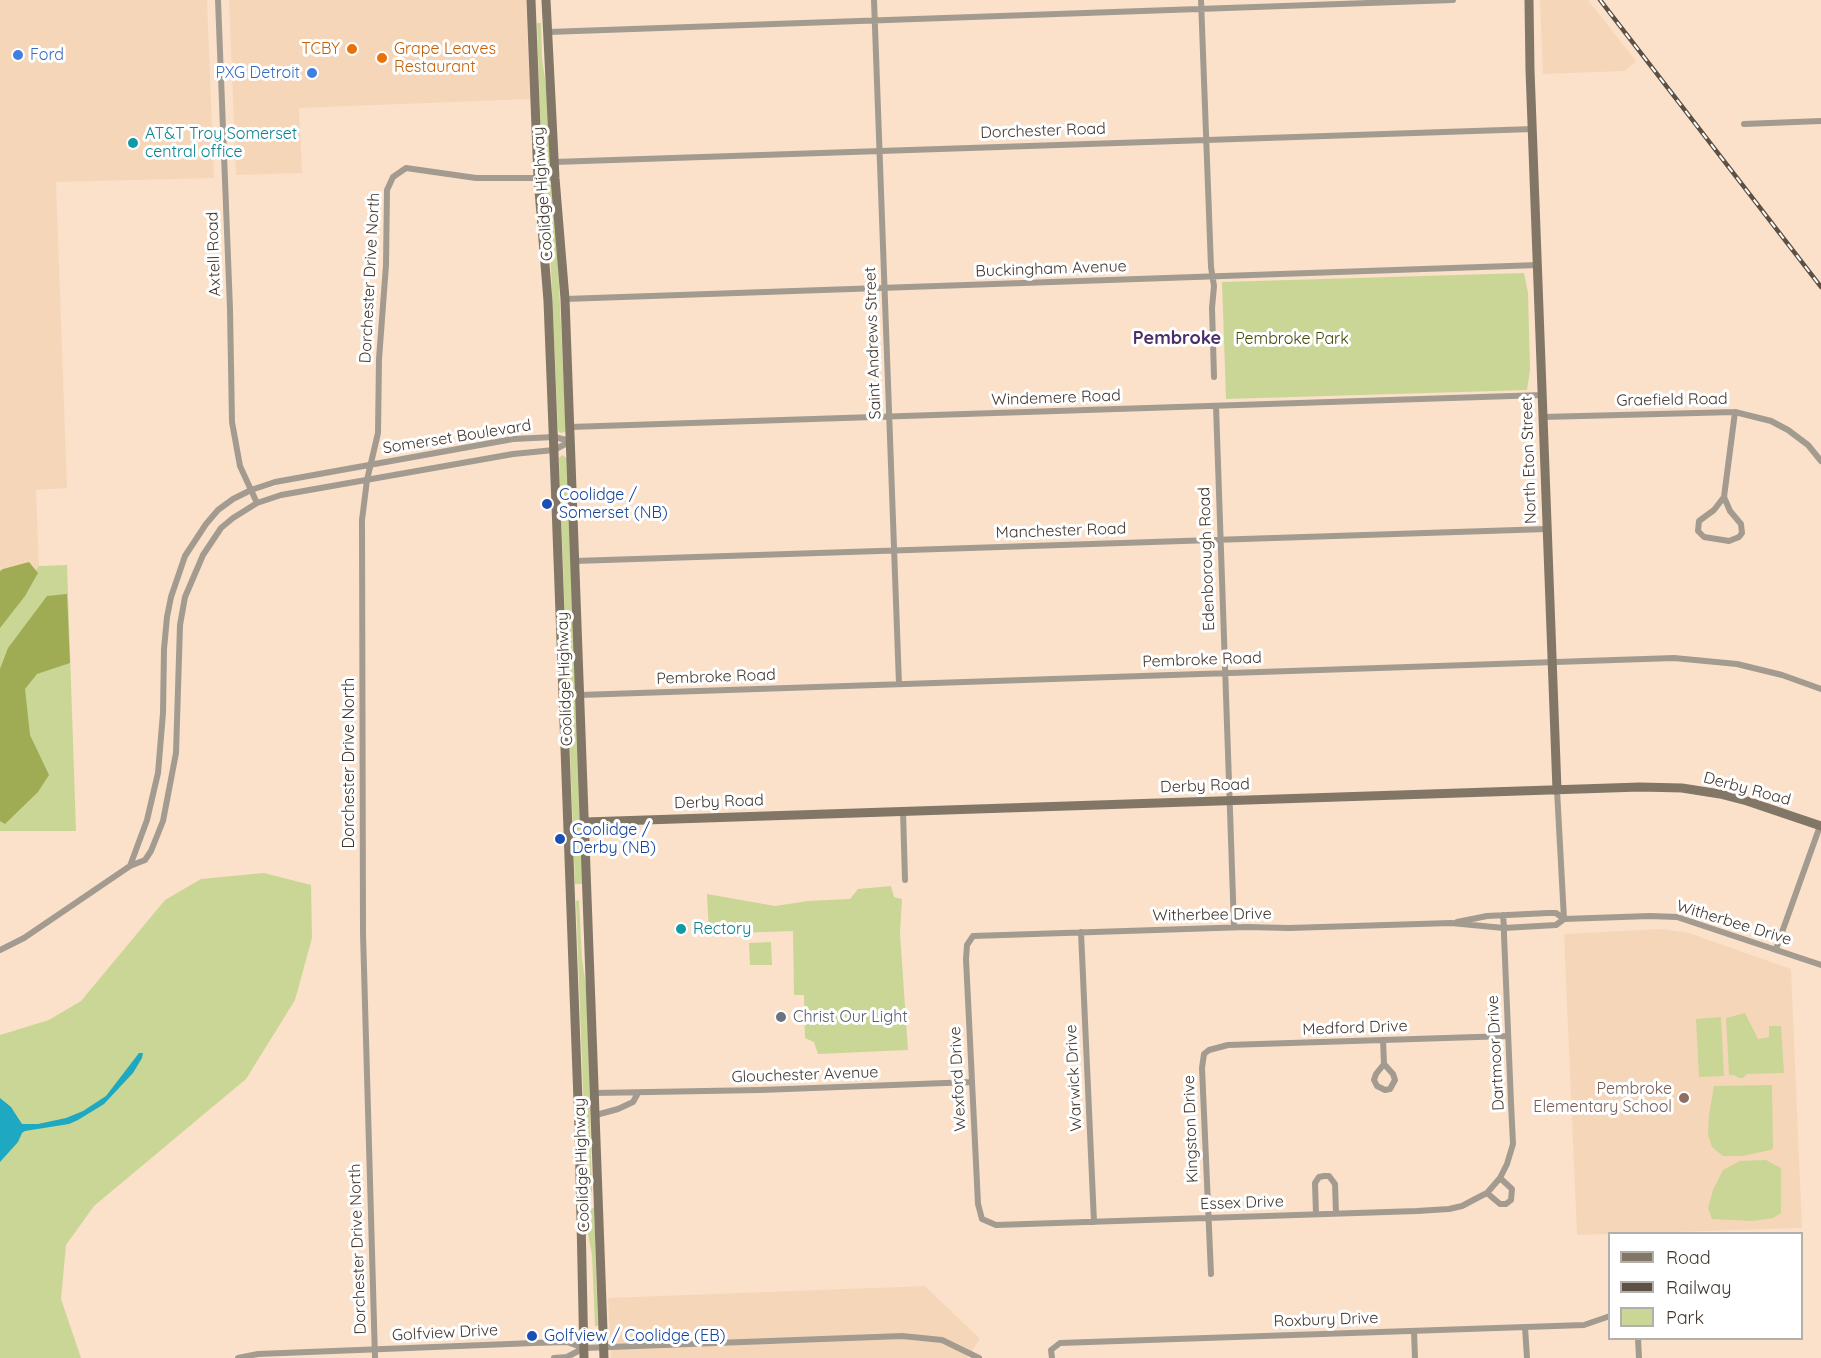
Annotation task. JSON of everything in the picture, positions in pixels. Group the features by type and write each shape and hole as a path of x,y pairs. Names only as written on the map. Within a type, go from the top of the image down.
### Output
{"main road":[{"name":"Coolidge Highway","path":"531,0 538,178 546,262 554,437 581,1190 584,1353"},
{"name":"Coolidge Highway","path":"546,0 555,178 565,299 604,1358"},
{"name":"North Eton Street","path":"1529,0 1557,790"},
{"path":"532,14 546,14"},
{"name":"Derby Road","path":"585,822 1640,787 1695,790 1746,801 1821,826"},
{"path":"571,895 576,892 588,899"},
{"path":"581,1190 585,1199 598,1198"}],"street":[{"name":"Axtell Road","path":"218,0 232,422 236,452 257,503"},
{"name":"Saint Andrews Street","path":"874,0 898,684"},
{"path":"1201,0 1214,286 1212,308 1214,377"},
{"path":"548,32 1454,0"},
{"path":"1744,124 1821,121"},
{"name":"Dorchester Road","path":"554,162 1533,129"},
{"name":"Dorchester Drive North","path":"375,1358 363,933 362,520 379,423 379,359 386,264 387,190 393,177 406,168 471,177 538,178"},
{"path":"538,178 555,178"},
{"name":"Buckingham Avenue","path":"565,299 1538,265"},
{"name":"Windemere Road","path":"570,427 1542,395"},
{"name":"Edenborough Road","path":"1216,406 1234,927"},
{"path":"1724,496 1730,511 1741,524 1742,533 1739,537 1729,541 1704,537 1698,531 1699,521 1714,510 1724,496 1735,412"},
{"name":"Graefield Road","path":"1543,417 1735,412 1771,421 1788,430 1808,445 1821,461"},
{"name":"Somerset Boulevard","path":"130,866 147,820 158,773 162,742 167,617 180,569 196,539 218,510 250,490 275,482 513,439 554,437 571,441"},
{"name":"Somerset Boulevard","path":"0,950 24,938 130,866 145,860 151,851 163,821 170,794 176,753 180,625 185,597 194,572 212,540 233,518 257,503 281,495 513,454 554,450 571,441"},
{"name":"Manchester Road","path":"575,561 1547,529"},
{"name":"Pembroke Road","path":"580,695 1674,658 1715,661 1758,669 1821,689"},
{"name":"North Eton Street","path":"1557,790 1564,919"},
{"path":"903,812 905,880"},
{"path":"1776,949 1821,826"},
{"name":"Witherbee Drive","path":"1451,923 1487,916 1556,913 1564,919"},
{"name":"Dartmoor Drive","path":"1495,1185 1507,1164 1513,1144 1503,915"},
{"name":"Witherbee Drive","path":"973,936 1234,927 1288,928 1451,923 1504,928 1556,925 1564,919 1650,916 1677,917 1821,965"},
{"name":"Warwick Drive","path":"1081,932 1094,1222"},
{"name":"Wexford Drive","path":"973,936 967,945 966,959 978,1204 979,1214 985,1221"},
{"name":"Medford Drive","path":"1204,1054 1214,1048 1227,1045 1508,1036"},
{"path":"1383,1040 1384,1064"},
{"name":"Kingston Drive","path":"1204,1054 1202,1068 1211,1274"},
{"name":"Glouchester Avenue","path":"595,1093 972,1082"},
{"path":"596,1115 633,1102 638,1093"},
{"path":"1316,1214 1315,1183 1319,1177 1324,1176 1329,1176 1335,1184 1336,1213"},
{"path":"1487,1192 1500,1204 1506,1204 1511,1200 1512,1190 1500,1178"},
{"name":"Essex Drive","path":"985,1221 996,1225 1449,1209 1462,1206 1495,1185"},
{"name":"Roxbury Drive","path":"1052,1358 1051,1350 1060,1343 1584,1325 1608,1317"},
{"path":"1526,1327 1527,1358"},
{"path":"1414,1331 1415,1358"},
{"path":"554,1358 567,1357 603,1347 916,1336 942,1340 979,1358"},
{"path":"1638,1340 1639,1358"},
{"name":"Golfview Drive","path":"238,1358 258,1354 567,1342 584,1353"}],"shaded area":[{"path":"0,0 207,0 214,178 56,182 67,488 36,490 39,566 0,621"},
{"path":"229,0 526,0 530,99 299,108 302,173 236,175"},
{"path":"1540,0 1588,0 1636,61 1625,71 1543,74"},
{"name":"Pembroke Elementary School","path":"1662,929 1689,933 1791,969 1802,1228 1608,1232 1608,1234 1577,1235 1564,934"},
{"path":"925,1286 980,1339 967,1358 611,1358 608,1298"}],"green space":[{"path":"537,23 541,23 542,59 547,92 551,168 547,172 542,167"},
{"path":"547,183 552,186 558,265 566,431 562,433 558,428 551,269 543,187"},
{"name":"Pembroke Park","path":"1524,273 1528,293 1530,370 1527,390 1226,399 1222,282"},
{"path":"562,455 567,458 583,884 575,884 559,458"},
{"path":"29,562 38,573 25,596 0,628 0,571"},
{"path":"67,565 76,831 0,831 0,621 39,566"},
{"path":"67,594 70,663 37,674 25,689 30,735 49,775 38,792 5,824 0,821 0,669 8,648 47,596"},
{"path":"264,873 311,885 312,938 295,1000 246,1079 94,1206 66,1245 61,1299 81,1358 0,1358 0,1035 49,1020 81,1001 165,900 201,879"},
{"path":"891,886 894,897 902,899 900,933 908,1050 818,1054 814,1042 805,1038 804,995 794,995 793,931 709,934 707,894 775,906 808,901 850,899 858,889"},
{"path":"579,900 582,958 587,994 592,1192 590,1191 589,1135 583,1092 576,901"},
{"path":"771,942 772,965 750,965 749,943"},
{"path":"1745,1013 1758,1039 1769,1037 1769,1026 1781,1026 1784,1073 1747,1074 1743,1078 1729,1075 1726,1018"},
{"path":"1721,1017 1724,1076 1699,1077 1696,1019"},
{"path":"1772,1085 1773,1148 1742,1156 1723,1156 1712,1147 1708,1135 1714,1086"},
{"path":"1766,1160 1781,1168 1781,1213 1773,1218 1752,1221 1712,1219 1708,1208 1713,1190 1723,1170 1740,1161"},
{"path":"587,1207 594,1208 598,1326 595,1326"}],"water":[{"path":"139,1053 143,1053 142,1058 133,1073 104,1104 69,1124 25,1131 0,1162 0,1098 11,1107 22,1124 38,1124 66,1118 83,1111 106,1096"}],"railway":[{"path":"1600,0 1821,287"}],"place":[{"name":"TCBY","path":"352,49"},
{"name":"Ford","path":"18,55"},
{"name":"Grape Leaves Restaurant","path":"382,58"},
{"name":"PXG Detroit","path":"312,73"},
{"name":"AT&T Troy Somerset central office","path":"133,143"},
{"name":"Coolidge / Somerset (NB)","path":"547,504"},
{"name":"Coolidge / Derby (NB)","path":"560,839"},
{"name":"Rectory","path":"681,929"},
{"name":"Christ Our Light","path":"781,1017"},
{"name":"Pembroke Elementary School","path":"1684,1098"},
{"name":"Golfview / Coolidge (EB)","path":"532,1336"}],"district":[{"name":"Pembroke","path":"1177,339"}]}
